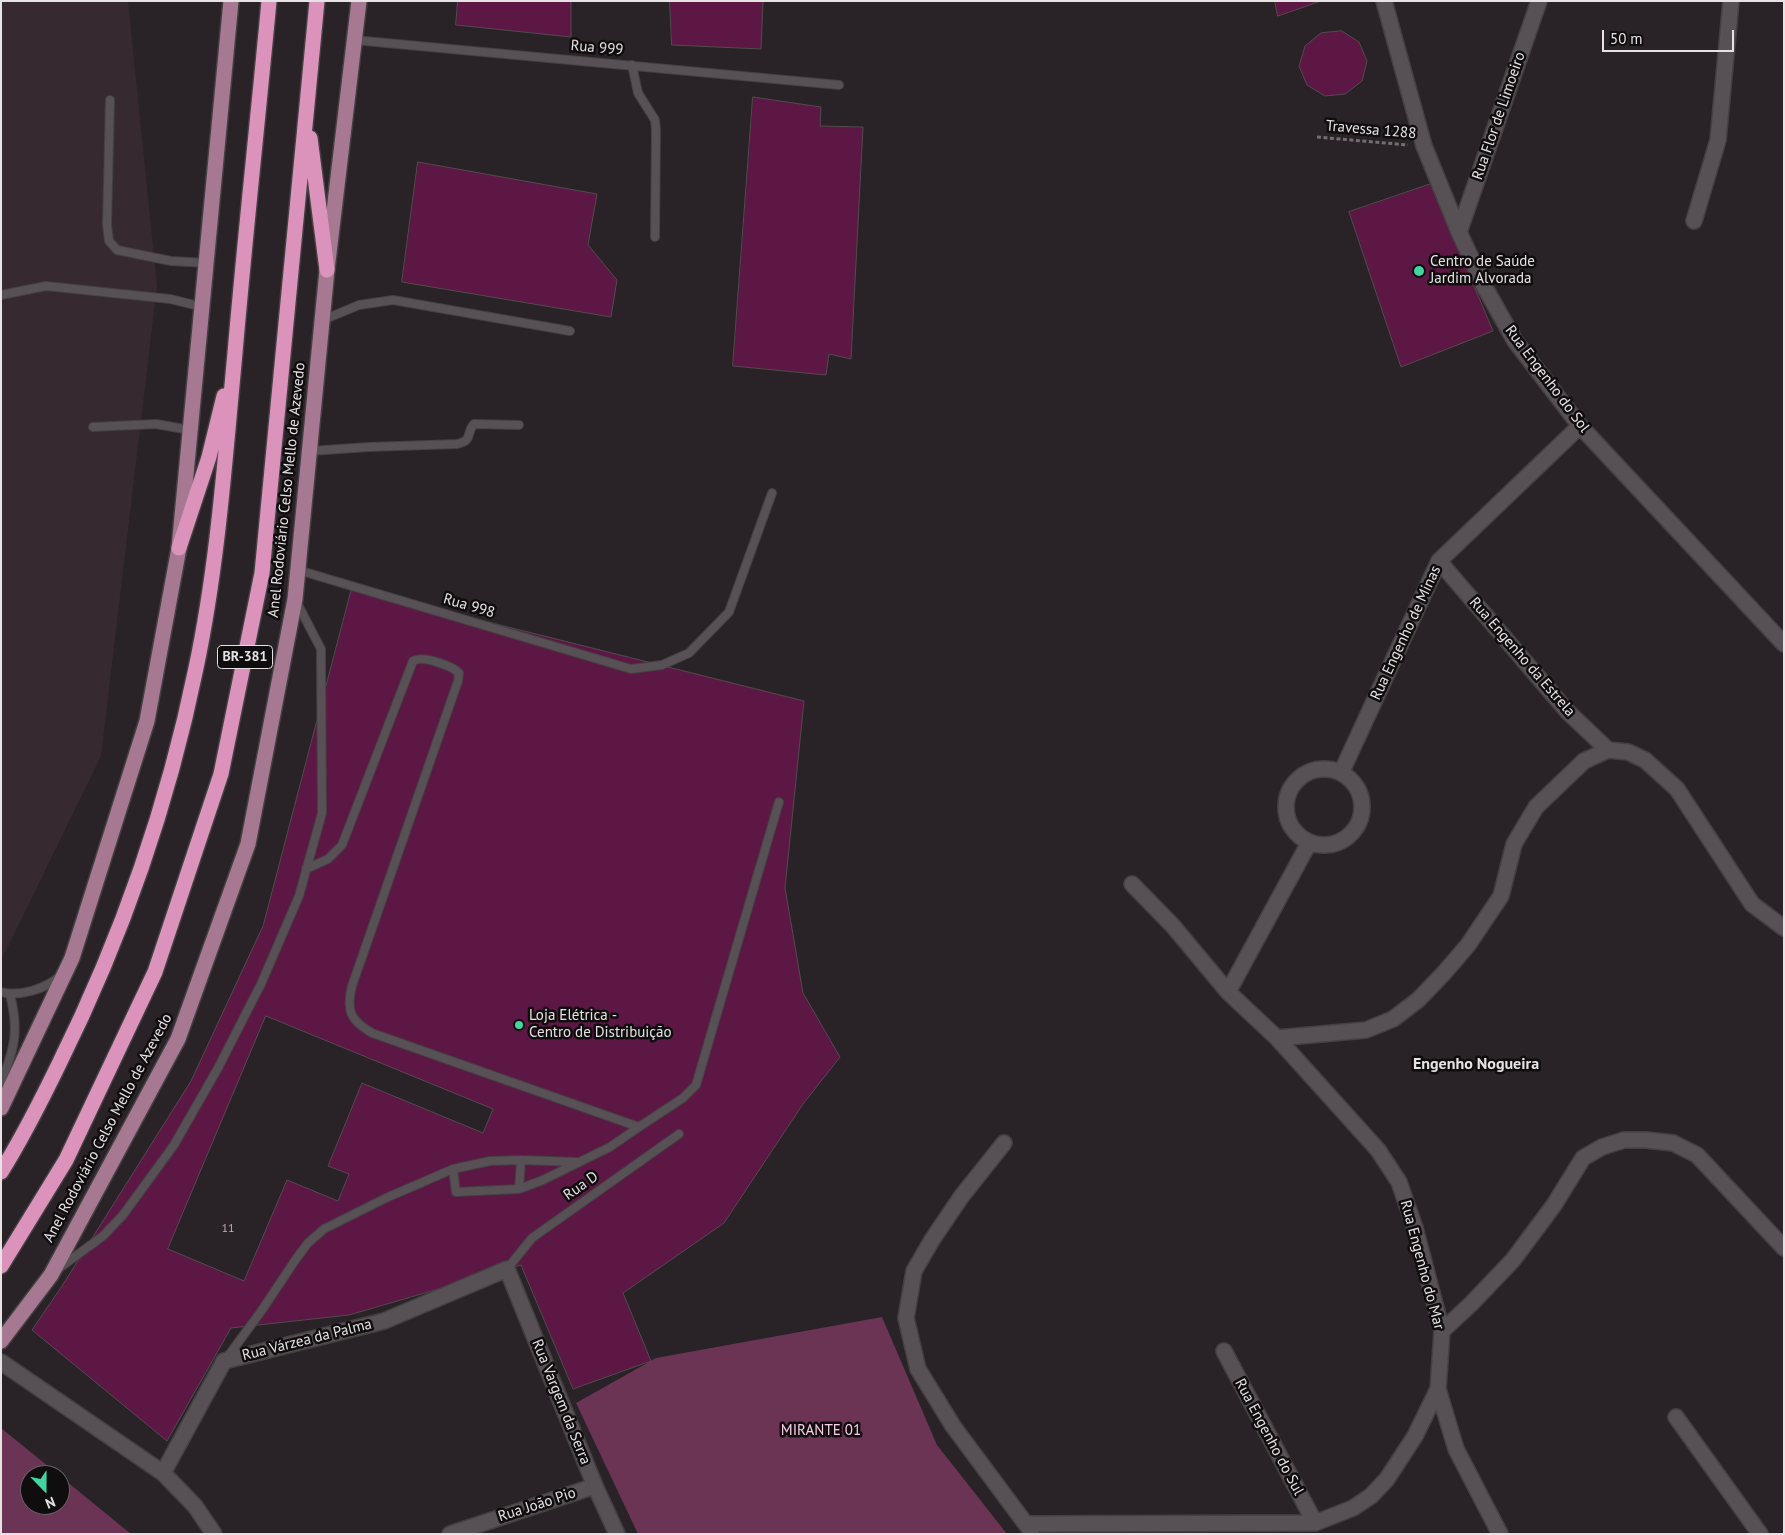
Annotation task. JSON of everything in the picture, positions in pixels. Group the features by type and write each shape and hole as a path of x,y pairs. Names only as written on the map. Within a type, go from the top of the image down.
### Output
{"highway":[{"name":"BR-381","path":"1,1172 23,1138 108,957 143,861 173,765 197,667 213,571 226,462 269,1"},
{"name":"Anel Rodoviário Celso Mello de Azevedo","path":"1,1266 66,1160 155,972 221,774 262,573 317,1"},
{"path":"306,110 328,270"},
{"path":"180,548 209,457 235,353"}],"main road":[{"path":"1,1108 72,958 147,721 180,548 231,1"},
{"name":"Anel Rodoviário Celso Mello de Azevedo","path":"1,1340 51,1275 178,1039 248,844 295,599 328,270 359,1"}],"street":[{"name":"Rua Engenho do Sol","path":"1384,1 1424,146 1459,232 1484,286 1515,341 1580,426 1784,644"},
{"name":"Rua Flor de Limoeiro","path":"1459,232 1539,1"},
{"path":"1694,221 1718,140 1732,1"},
{"name":"Rua Engenho de Minas","path":"1341,773 1439,561 1580,426"},
{"name":"Rua Engenho da Estrela","path":"1439,561 1568,711 1608,750"},
{"path":"1277,1038 1366,1030 1393,1019 1418,1000 1468,945 1501,896 1514,844 1536,807 1584,761 1608,750 1628,752 1645,760 1677,789 1752,904 1784,928"},
{"path":"1328,769 1341,773 1350,779 1358,790 1362,802 1361,816 1356,828 1348,837 1336,844 1323,846 1309,843 1298,836 1290,826 1285,814 1285,800 1290,788 1299,778 1314,770 1328,769"},
{"path":"1228,992 1309,843"},
{"name":"Rua Engenho do Mar","path":"1030,1529 1315,1523 1353,1508 1371,1496 1387,1479 1416,1436 1438,1389 1442,1331 1415,1228 1399,1182 1378,1150 1277,1038 1228,992 1173,926 1132,884"},
{"path":"1442,1331 1513,1260 1554,1205 1583,1158 1602,1146 1624,1140 1646,1140 1673,1144 1697,1154 1784,1248"},
{"path":"1004,1143 961,1197 914,1271 906,1318 918,1368 953,1426 1030,1529"},
{"name":"Rua Várzea da Palma","path":"163,1473 224,1361 384,1321 507,1269"},
{"name":"Rua Vargem da Serra","path":"507,1269 595,1486 617,1534"},
{"name":"Rua Engenho do Sul","path":"1224,1351 1315,1523"},
{"path":"1,1362 163,1473 195,1506 214,1534"},
{"path":"1438,1389 1456,1449 1500,1534"},
{"path":"1676,1417 1760,1534"},
{"name":"Rua João Pio","path":"450,1534 470,1531 595,1486"}],"lane":[{"name":"Rua 999","path":"354,40 839,85"},
{"path":"632,66 638,93 655,120 655,237"},
{"path":"110,100 107,225 110,241 118,250 171,261 207,263"},
{"path":"1,294 46,286 170,299 203,307"},
{"path":"323,320 359,305 393,300 570,331"},
{"path":"93,427 156,424 190,430"},
{"path":"310,451 457,444 465,442 469,438 474,424 519,425"},
{"name":"Rua 998","path":"298,570 631,668 662,665 689,653 729,612 772,493"},
{"path":"51,1275 103,1236 124,1215 174,1145 218,1068 261,984 298,896 322,813 321,649 295,599"},
{"path":"306,869 328,859 342,845 413,660 422,658 454,668 459,673 458,681 352,986 350,1010 357,1024 372,1033 639,1127"},
{"path":"453,1169 456,1192 519,1189 610,1147 683,1098 696,1085 779,802"},
{"path":"1,992 10,995 34,990 58,978 72,958"},
{"path":"1,1082 9,1064 15,1038 16,1016 10,995"},
{"name":"Rua D","path":"507,1269 532,1238 679,1134"},
{"path":"519,1189 521,1160"},
{"path":"224,1361 308,1243 324,1228 453,1169 490,1161 578,1162"}],"path":[{"name":"Travessa 1288","path":"1317,137 1424,146"}],"shaded area":[{"path":"1,1 128,1 157,286 101,756 1,961"}],"green space":[{"name":"MIRANTE 01","path":"882,1317 937,1445 1007,1534 638,1534 576,1403 656,1358"},
{"path":"1,1428 47,1465 20,1465 20,1515 70,1515 70,1484 131,1534 1,1534"}],"building":[{"path":"458,1 571,1 571,37 456,25"},
{"path":"670,1 763,1 761,49 672,45"},
{"path":"1275,1 1321,1 1278,16"},
{"path":"1342,31 1359,42 1367,61 1362,81 1345,94 1325,96 1307,85 1299,66 1305,46 1321,33"},
{"path":"753,97 821,107 820,126 863,127 851,359 829,354 826,375 733,366"},
{"path":"418,162 597,194 588,245 617,280 611,317 402,282"},
{"name":"Centro de Saúde Jardim Alvorada","path":"1431,184 1493,331 1401,367 1349,212"},
{"name":"Loja Elétrica - Centro de Distribuição","path":"352,588 804,701 785,888 803,993 840,1057 803,1104 724,1223 623,1293 651,1361 573,1389 521,1265 349,1315 231,1328 167,1441 32,1330 62,1286 191,1081 263,926"},
{"path":"266,1016 493,1109 483,1133 362,1083 328,1166 349,1174 338,1201 287,1180 244,1281 168,1249"}],"place":[{"name":"Centro de Saúde Jardim Alvorada","path":"1419,271"},
{"name":"Loja Elétrica - Centro de Distribuição","path":"519,1025"}],"district":[{"name":"Engenho Nogueira","path":"1476,1064"}]}
